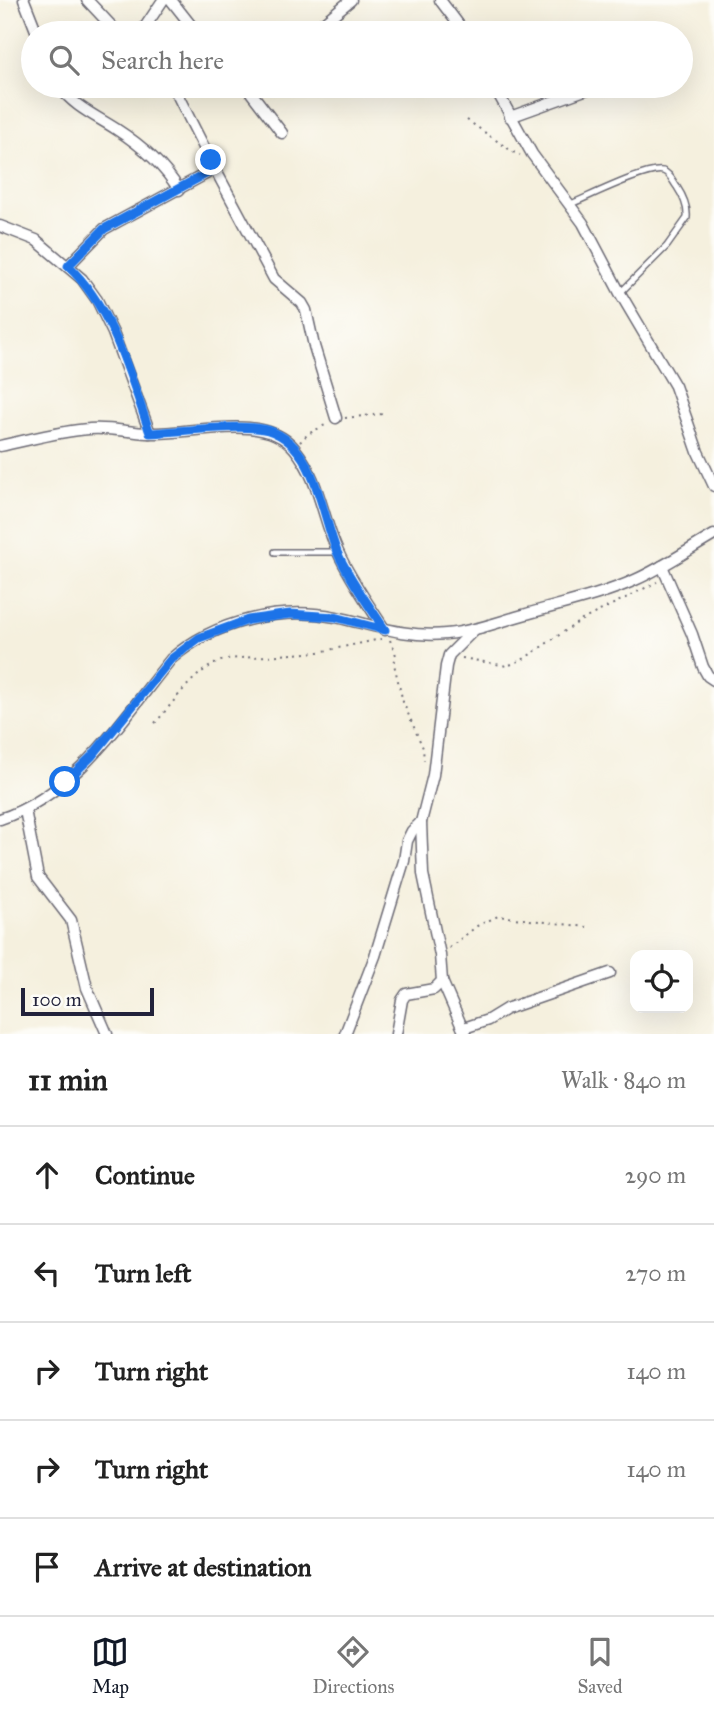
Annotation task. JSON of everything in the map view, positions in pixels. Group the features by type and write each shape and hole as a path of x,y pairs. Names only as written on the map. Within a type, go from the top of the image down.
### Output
{"street":[{"path":"24,0 32,21"},
{"path":"87,0 107,21"},
{"path":"149,21 163,0"},
{"path":"171,0 188,21"},
{"path":"326,21 351,0"},
{"path":"440,0 456,21"},
{"path":"70,98 145,150 169,173 179,191"},
{"path":"179,98 274,279 302,303 306,310 336,418"},
{"path":"255,98 282,134"},
{"path":"500,98 532,154 596,243 620,293 675,386 698,452 714,486"},
{"path":"510,117 563,98"},
{"path":"68,266 104,229 179,191 215,169"},
{"path":"0,226 36,240 82,279 97,300 113,333 150,433"},
{"path":"0,446 93,428 150,433 250,428 267,430 282,437 294,448 311,473 337,552 385,630"},
{"path":"0,819 25,810 65,782 92,756 171,659 199,638 248,620 290,614 335,617 385,630 426,636 476,628 597,594 635,580 714,535"},
{"path":"662,566 692,634 703,667 714,680"},
{"path":"476,628 449,655 433,775 421,822 423,874 440,955 442,981 465,1031 506,1009 610,974"},
{"path":"25,810 38,877 71,920 87,988 107,1034"},
{"path":"345,1034 375,956 404,861 407,841 421,822"},
{"path":"396,1034 402,1000 406,995 434,989 442,981"}],"lane":[{"path":"570,204 641,175 661,170 667,173 682,194 687,218 667,246 620,293"},
{"path":"275,552 337,552"}],"path":[{"path":"467,120 513,152 532,154"},
{"path":"449,655 507,666 522,660 580,621 667,577"},
{"path":"155,723 191,680 215,662 319,652 389,638 396,655 394,664 403,702 423,748 425,765"},
{"path":"440,955 477,926 498,916 587,927"}],"route":[{"path":"65,782 92,756 171,659 199,638 248,620 290,614 335,617 385,630 337,552 311,473 294,448 282,437 267,430 250,428 150,433 113,333 97,300 82,279 68,266 104,229 179,191 215,169 211,160"}]}
